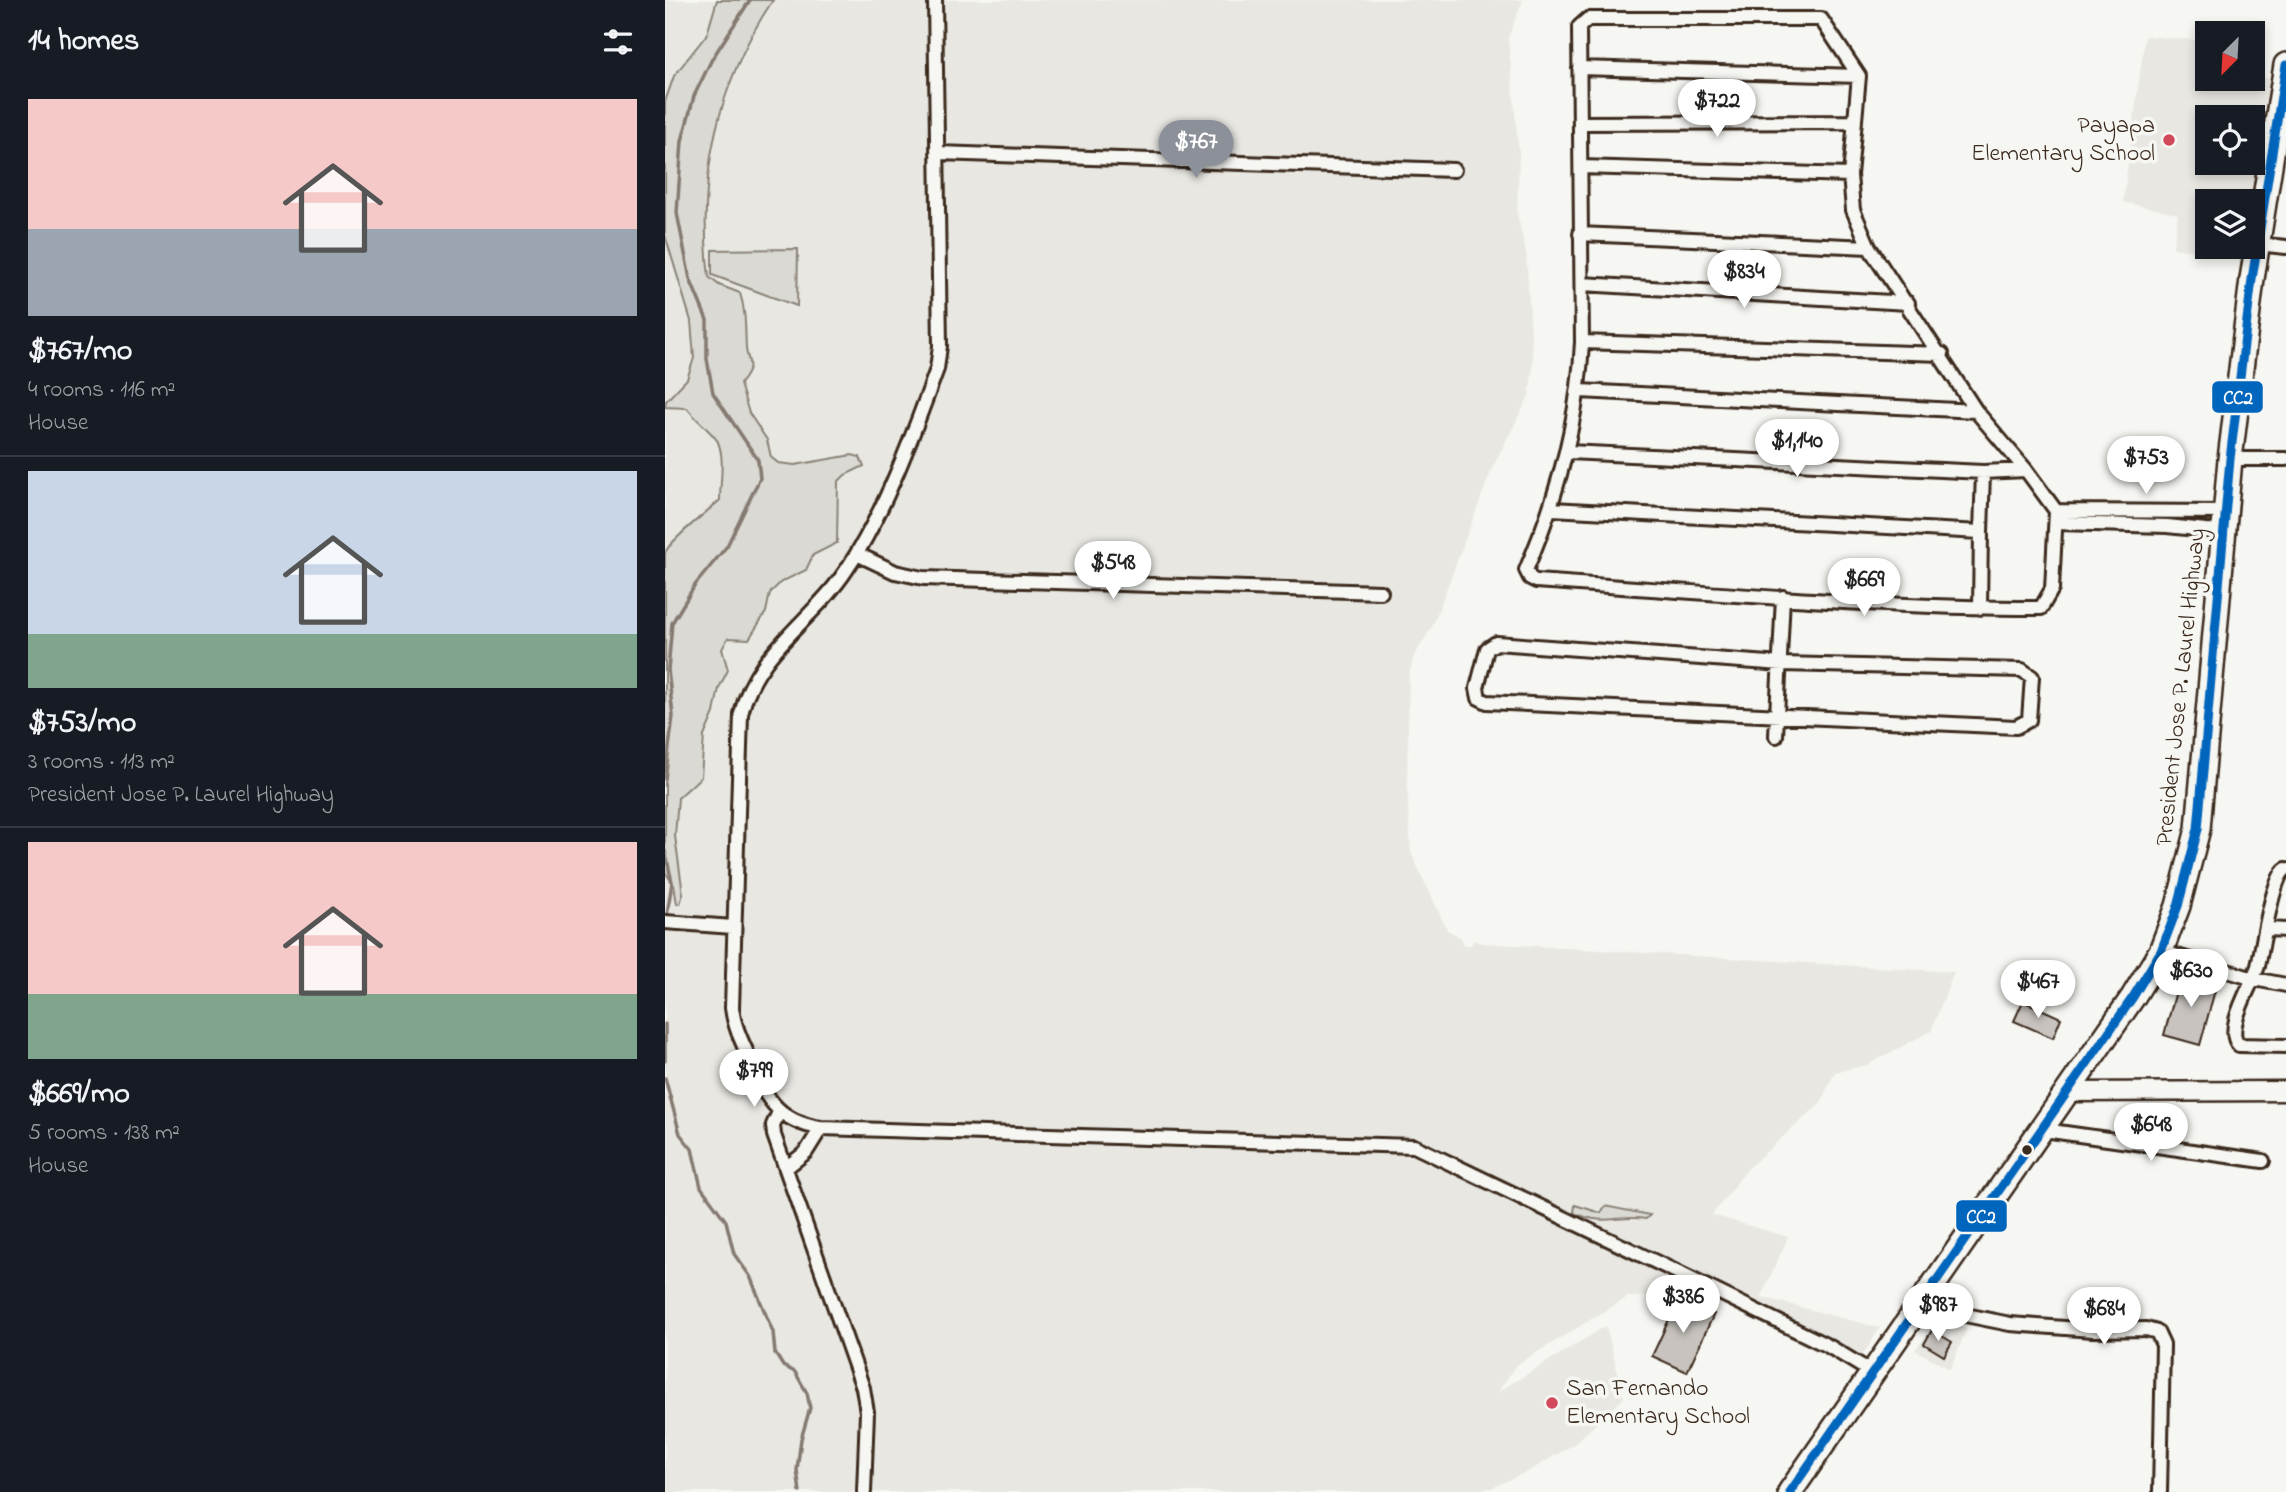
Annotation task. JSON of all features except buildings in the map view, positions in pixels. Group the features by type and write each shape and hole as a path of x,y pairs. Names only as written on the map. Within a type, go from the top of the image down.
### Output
{"highway":[{"name":"President Jose P. Laurel Highway","path":"2265,198 2286,65"},
{"name":"President Jose P. Laurel Highway","path":"1790,1492 2070,1092 2161,951 2178,906 2198,829 2230,459 2255,259"}],"street":[{"path":"935,0 939,360 908,440 857,554 829,593 769,655 747,694 739,738 733,927 734,1021 761,1088 779,1112 797,1122 821,1128 1414,1146 1746,1305 1873,1373"},
{"path":"1588,19 1821,19 1859,76 1850,175 1853,210 1870,247 1976,411 2026,470 2056,517 2053,589 2041,608 1980,608 1783,597 1537,581 1530,578 1526,570 1552,509 1568,452 1580,391 1582,284 1579,27 1588,19"},
{"path":"1579,68 1859,76"},
{"path":"1580,123 1854,122"},
{"path":"938,153 1454,170"},
{"path":"1581,167 1850,175"},
{"path":"1580,234 1870,247"},
{"path":"2265,245 2286,247"},
{"path":"1582,284 1908,303"},
{"path":"1582,342 1942,355"},
{"path":"1580,391 1976,411"},
{"path":"1568,452 1983,472 2026,470"},
{"path":"2230,459 2286,459"},
{"path":"1980,608 1983,472"},
{"path":"1552,509 1981,532"},
{"path":"2056,517 2226,522"},
{"path":"2167,520 2226,522"},
{"path":"857,554 895,572 923,578 1381,592"},
{"path":"1776,736 1783,597"},
{"path":"1496,643 1781,664 2022,670 2032,677 2029,720 2016,727 1778,716 1487,702 1479,698 1477,688 1486,649 1496,643"},
{"path":"2286,869 2275,882 2268,929 2254,979 2232,1029 2233,1040 2239,1045 2286,1046"},
{"path":"665,922 733,927"},
{"path":"2268,929 2286,930"},
{"path":"2161,951 2254,979 2286,985"},
{"path":"2070,1092 2286,1091"},
{"path":"779,1112 773,1130 863,1388 867,1412 864,1492"},
{"path":"786,1168 806,1152 821,1128"},
{"path":"2044,1129 2263,1161"},
{"path":"1921,1306 2010,1324 2093,1330 2146,1329 2157,1332 2163,1345 2160,1492"}],"shaded area":[{"path":"665,0 1523,0 1508,38 1519,155 1517,213 1526,253 1533,367 1529,396 1493,466 1432,627 1414,656 1409,675 1407,788 1411,853 1447,930 1462,938 1462,945 1472,945 1473,940 1482,943 1954,972 1931,1031 1867,1065 1835,1072 1820,1104 1749,1167 1712,1215 1788,1237 1761,1297 1880,1328 1853,1370 1695,1291 1668,1284 1647,1296 1628,1297 1516,1365 1498,1392 1606,1326 1624,1398 1574,1444 1531,1470 1491,1488 1465,1492 665,1492"},
{"path":"717,0 773,0 738,64 725,98 715,132 706,204 709,277 719,285 740,293 742,300 749,369 740,384 749,413 767,440 771,457 778,463 795,465 852,455 860,457 864,466 845,475 838,482 837,543 813,555 806,570 781,582 770,593 766,612 749,639 728,638 722,649 728,670 719,688 714,713 704,736 701,777 678,798 675,836 683,894 680,904 677,904 674,885 665,872 665,553 681,534 720,500 722,463 718,442 687,408 665,407 666,401 687,379 694,358 691,321 665,235 665,102 674,76 707,34"},
{"name":"Payapa Elementary School","path":"2145,36 2195,40 2195,91 2265,91 2265,78 2271,79 2265,114 2265,105 2195,105 2195,175 2254,175 2252,189 2195,189 2195,251 2173,248 2178,214 2123,202"},
{"path":"798,249 797,306 712,275 712,250"},
{"path":"1575,1205 1601,1213 1605,1206 1650,1215 1646,1219 1595,1219 1574,1213"},
{"path":"1940,1317 1967,1329 1950,1369 1915,1350"}],"waterway":[{"path":"665,779 673,716 668,670 672,623 695,585 727,546 760,478 758,460 713,393 707,359 707,320 690,279 677,213 682,141 694,96 712,59 750,0"},
{"path":"665,851 672,882 665,929"},
{"path":"665,1024 665,1061"},
{"path":"665,1078 680,1134 692,1149 701,1187 726,1221 734,1254 750,1276 773,1332 775,1353 783,1366 795,1372 807,1393 810,1408 801,1439 797,1470 800,1492"}],"transit line":[{"name":"CC2","path":"1790,1492 2133,997 2161,951 2178,906 2198,829 2230,459 2252,279 2286,65"}],"place":[{"name":"Payapa Elementary School","path":"2169,140"},
{"name":"San Fernando Elementary School","path":"1552,1403"}]}
